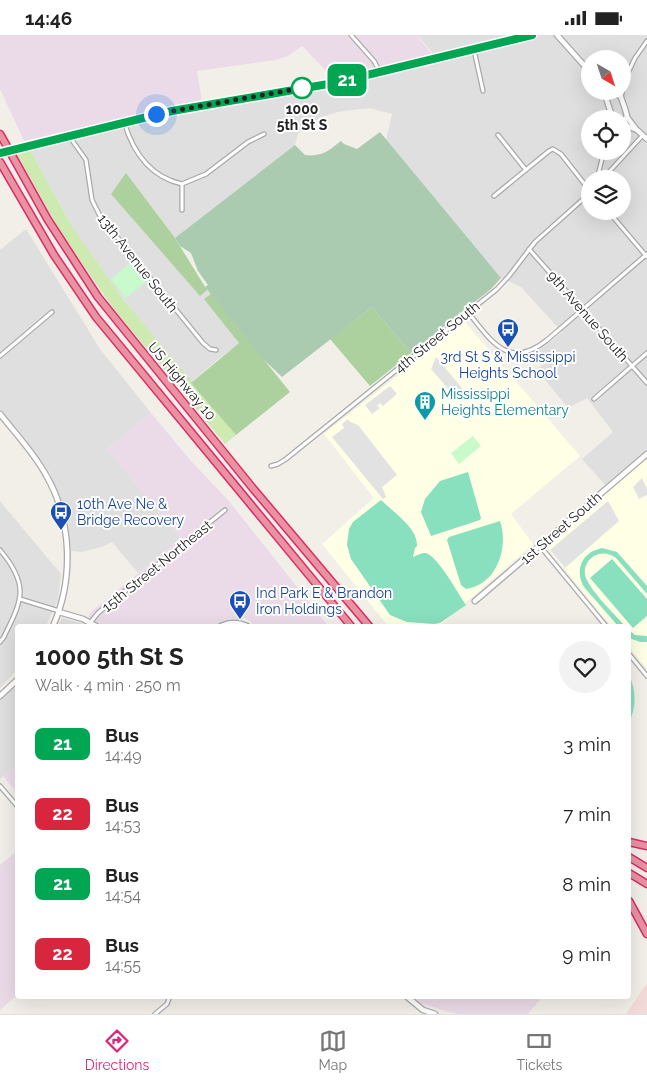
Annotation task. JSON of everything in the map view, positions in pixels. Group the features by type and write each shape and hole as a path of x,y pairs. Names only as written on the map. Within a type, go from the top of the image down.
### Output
{"highway":[{"name":"US Highway 10","path":"0,133 48,220 98,297 251,486 367,624"},
{"path":"0,162 49,248 96,317 349,624"},
{"path":"631,842 647,846"},
{"path":"631,858 647,868"},
{"path":"631,874 647,884"},
{"path":"631,905 647,934"}],"street":[{"path":"351,35 374,61 380,72"},
{"path":"0,153 172,111 334,83 532,35"},
{"path":"557,35 581,62"},
{"path":"631,66 647,41"},
{"path":"474,50 483,91"},
{"path":"124,122 133,147 147,165 163,177 182,184 206,174 248,142 264,134"},
{"path":"611,170 645,137 631,122"},
{"path":"631,127 637,130"},
{"path":"498,135 526,170"},
{"name":"13th Avenue South","path":"69,137 86,160 92,200 100,216 203,343 210,349 216,350"},
{"path":"494,196 553,149 561,155 581,181"},
{"path":"182,184 182,210"},
{"name":"4th Street South","path":"271,466 286,459 468,313 503,283 529,249 581,200"},
{"path":"468,313 497,346 506,351 522,353 541,345 647,256 616,220"},
{"name":"9th Avenue South","path":"529,249 647,383"},
{"path":"0,356 52,312"},
{"path":"594,399 647,353"},
{"path":"0,414 40,465 53,488 62,515 66,535 66,580 60,612 54,624"},
{"name":"1st Street South","path":"475,601 647,454"},
{"name":"15th Street Northeast","path":"90,623 98,613 224,510"},
{"path":"540,546 604,624"},
{"path":"0,550 11,563 19,583 20,599 4,637 0,642"},
{"path":"20,599 90,623"},
{"path":"228,624 241,624"},
{"path":"631,656 647,676"},
{"path":"2,694 15,682"},
{"path":"0,786 15,804"},
{"path":"155,1014 167,1004 169,999"},
{"path":"410,999 423,1010 434,1014"}],"shaded area":[{"path":"0,35 419,35 418,37 433,55 334,79 302,46 288,56 276,60 197,71 202,102 24,141 0,89"},
{"path":"419,35 647,35 647,449 605,485 582,459 613,432 587,398 568,408 536,369 547,363 537,352 562,332 521,287 501,278 386,140 392,114 370,108 337,112 322,117 304,127 298,134 295,145 169,243 246,338 191,383 91,256 77,235 30,150 169,114 358,81 435,61 431,51"},
{"path":"380,132 501,278 491,289 411,353 372,307 282,377 262,358 205,287 208,285 198,271 191,253 180,246 175,238 295,145 305,155 316,155 324,152 341,141 357,149"},
{"path":"26,229 100,349 151,413 107,449 181,538 138,573 112,542 102,547 81,552 71,551 68,520 50,473 0,409 0,250"},
{"path":"465,322 580,456 511,514 533,544 441,624 386,624 322,544 374,498 324,434"},
{"path":"436,357 462,388 458,400 431,369"},
{"path":"390,386 397,394 383,406 380,403 377,406 380,408 372,414 365,405"},
{"path":"151,413 191,461 228,500 326,624 253,624 240,616 237,624 98,624 88,618 91,612 181,538 107,449"},
{"path":"348,419 350,422 358,425 397,475 382,487 386,497 383,499 332,437 344,428 342,424"},
{"path":"647,459 647,669 631,649 631,624 609,624 545,545"},
{"path":"642,478 647,489 647,495 639,499 633,487"},
{"path":"0,501 61,574 58,600 47,624 15,624 15,672 0,688"},
{"path":"608,501 619,521 565,568 550,550"},
{"path":"62,618 84,624 59,624"},
{"path":"15,686 15,766 0,779 0,698"},
{"path":"15,766 15,791 3,776"},
{"path":"15,853 15,997 0,1010 0,865"},
{"path":"647,983 647,1014 626,1014"},
{"path":"415,999 540,999 528,1014 459,1014 420,1003"}],"green space":[{"path":"30,150 73,228 123,299 236,435 225,444 113,308 61,233 17,155"},
{"path":"126,173 175,238 207,290 200,296 111,194"},
{"path":"133,261 148,280 126,298 111,279"},
{"path":"211,294 290,392 236,435 191,383 239,343 204,299"},
{"path":"372,307 411,353 370,386 330,339"},
{"path":"473,436 481,446 459,464 451,453"},
{"path":"468,472 480,520 431,536 421,512 425,499 440,481"},
{"path":"381,500 404,521 413,533 417,546 413,557 424,553 429,554 447,575 466,605 440,623 407,622 390,615 351,559 347,545 349,529 353,522"},
{"path":"500,521 503,542 498,563 493,573 477,586 466,589 461,585 447,540 449,537"},
{"path":"602,548 617,552 647,586 647,594 616,558 611,555 594,556 587,563 585,573 590,585 623,624 616,624 581,581 580,568 582,563 589,553"},
{"path":"612,559 647,599 647,616 633,628 590,578"},
{"path":"631,632 635,635 647,636 647,642 631,639"},
{"path":"631,680 635,698 631,718"}],"bus line":[{"name":"21","path":"0,153 172,111 334,83 532,35"}],"place":[{"name":"1000 5th St S","path":"302,88"},
{"name":"3rd St S & Mississippi Heights School","path":"508,348"},
{"name":"Mississippi Heights Elementary","path":"425,421"},
{"name":"10th Ave Ne & Bridge Recovery","path":"61,531"},
{"name":"Ind Park E & Brandon Iron Holdings","path":"240,620"}],"route":[{"path":"156,114 302,88"}]}
